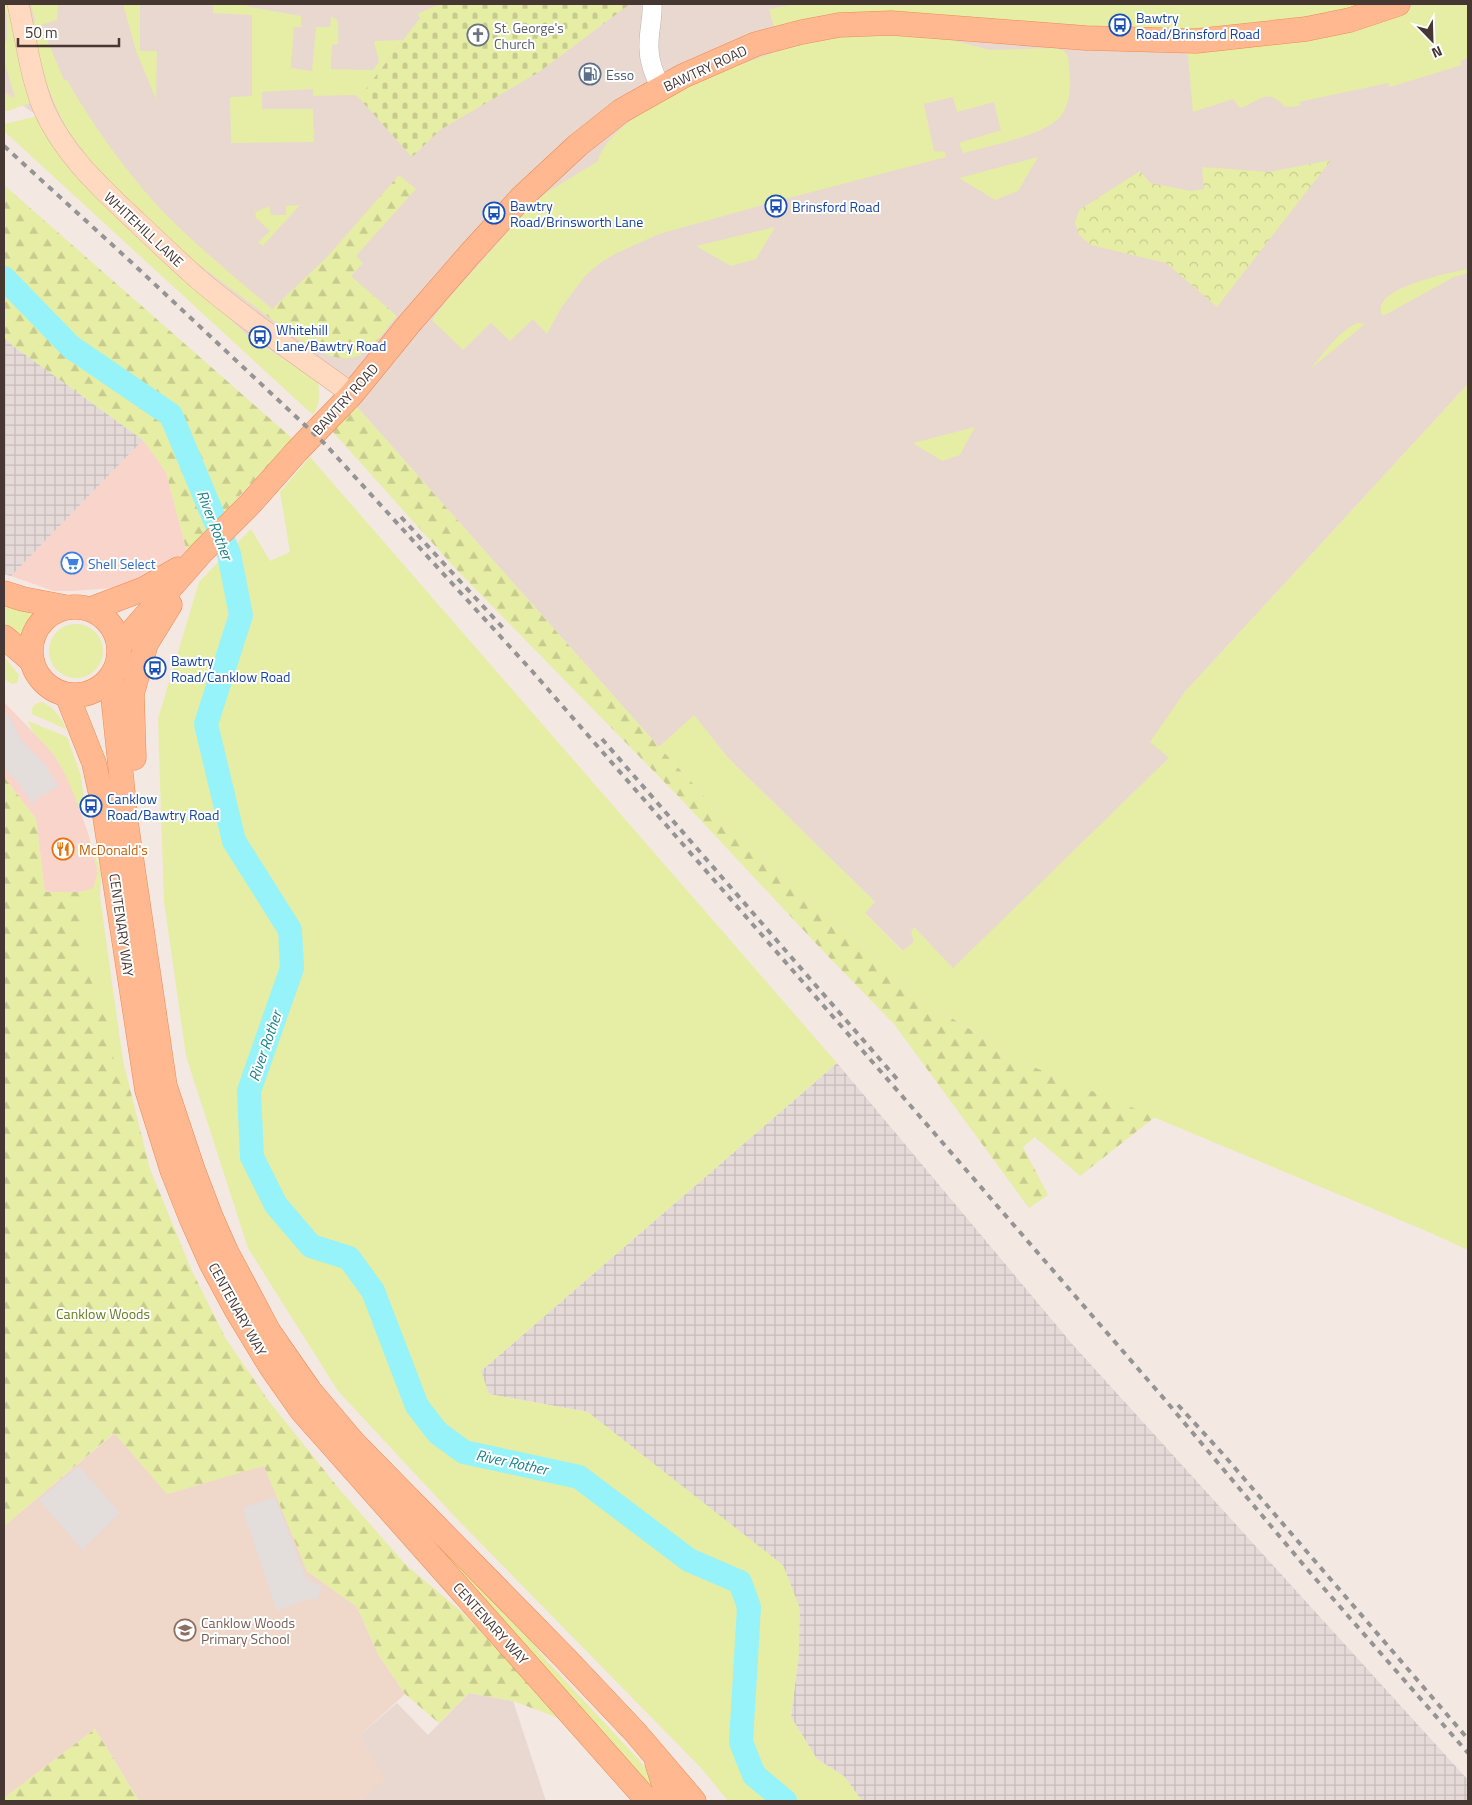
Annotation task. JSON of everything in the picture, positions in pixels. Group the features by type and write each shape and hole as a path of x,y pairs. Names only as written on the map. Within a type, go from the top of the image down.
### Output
{"main road":[{"name":"WHITEHILL LANE","path":"18,4 36,86 43,107 68,149 88,175 196,278 352,394"},
{"name":"BAWTRY ROAD","path":"120,645 205,550 352,394 415,316 521,198 593,133 621,112 661,88 756,44 828,26 890,24 1086,38 1196,41 1306,29 1350,20 1398,4"},
{"name":"BAWTRY ROAD","path":"91,609 144,589 205,550"},
{"path":"140,915 132,694 146,644 205,550"},
{"path":"4,593 65,608 81,606 105,617 112,626 120,645 119,661 111,678 92,693 76,696 53,690 43,682 34,669 31,646 36,630 46,618 65,608"},
{"path":"4,637 32,661"},
{"path":"111,678 126,822 165,1086 193,1170 226,1251 269,1332 310,1391 354,1443 566,1659 635,1732 694,1801"},
{"name":"CENTENARY WAY","path":"67,695 94,763 105,811 147,1090 172,1170 215,1271 271,1368 302,1411 648,1801"},
{"path":"654,1755 665,1788 666,1801"}],"street":[{"path":"652,4 649,43 652,70 661,88"}],"shaded area":[{"path":"4,4 1468,4 1468,384 1184,693 1169,758 953,969 914,927 914,942 903,951 864,912 875,902 729,759 694,716 659,747 357,407 247,335 97,198 38,116 4,93"},
{"path":"4,337 12,345 143,440 11,576 4,574"},
{"path":"143,440 166,472 187,552 163,571 126,587 54,591 11,576"},
{"path":"4,702 53,753 70,782 89,836 98,873 93,889 80,892 45,893 36,819 4,777"},
{"path":"4,712 11,718 20,738 46,766 59,786 35,800 36,802 32,804 20,785 4,768"},
{"path":"837,1063 1073,1345 1468,1780 1468,1801 862,1801 844,1776 817,1759 791,1717 799,1653 588,1412 488,1394 481,1371"},
{"name":"Canklow Woods Primary School","path":"115,1433 167,1494 264,1465 307,1571 357,1607 378,1654 405,1694 359,1736 385,1779 360,1801 139,1801 95,1729 4,1798 4,1526"},
{"path":"79,1466 120,1513 82,1550 39,1500"},
{"path":"275,1497 306,1578 322,1587 318,1600 308,1599 277,1611 242,1508"},
{"path":"469,1693 513,1701 546,1801 360,1801 384,1779 359,1736 397,1703 428,1735"}],"green space":[{"path":"4,4 7,4 33,102 25,105 28,108 24,105 8,111 4,111 4,93 15,100 4,91 15,98 4,60 7,16"},
{"path":"31,4 58,4 57,20 41,25 64,80 67,80 97,129 119,160 143,190 183,232 272,309 266,315 182,252 122,195 84,153 67,129 46,82 33,27 35,21"},
{"path":"123,4 140,4 140,51 157,51 156,99 136,51"},
{"path":"213,4 242,4 301,16 301,27 294,27 291,68 312,71 316,27 330,27 331,16 338,21 338,44 332,45 331,69 373,70 379,62 374,41 403,40 359,98 355,95 313,96 313,89 262,92 262,109 313,109 314,142 231,143 230,97 252,96 252,15 213,13"},
{"path":"440,4 630,4 539,72 440,130 412,157 359,98 420,18 417,14"},
{"path":"797,4 1373,4 1331,15 1183,31 774,27 769,9"},
{"path":"1417,4 1468,4 1468,58 1460,61 1462,65 1390,87 1388,83 1299,102 1300,106 1285,107 1273,97 1263,97 1240,108 1233,99 1193,112 1187,47 1365,23"},
{"path":"847,36 900,36 948,39 990,50 1055,48 1064,51 1068,56 1070,85 1066,107 1056,121 1045,128 1018,139 963,153 959,143 1001,130 994,102 957,112 953,97 924,104 934,151 945,152 946,157 659,234 617,253 600,263 585,276 561,308 547,334 533,319 510,341 491,323 463,350 432,320 448,299 530,207 546,193 598,161 608,143 625,125 648,109 703,80 731,68 793,47"},
{"path":"38,116 97,198 247,335 318,382 319,399 313,415 4,131 4,124"},
{"path":"1038,157 1018,191 995,200 959,178"},
{"path":"1331,160 1217,307 1166,263 1091,245 1079,235 1075,223 1079,210 1140,171 1150,183 1191,191 1204,189 1202,167 1269,172"},
{"path":"399,175 416,189 356,256 363,263 351,276 397,316 368,350 352,358 339,358 312,348 266,315 326,258"},
{"path":"4,185 293,439 187,552 166,472 143,440 12,345 4,337"},
{"path":"300,205 263,246 258,242 270,231 255,217 256,212 269,206 271,215 286,215 286,206"},
{"path":"775,227 756,259 731,266 696,246"},
{"path":"1468,269 1468,273 1454,277 1383,316 1381,306 1387,298 1398,290 1430,278"},
{"path":"1358,323 1365,324 1309,370 1338,337 1351,326"},
{"path":"1468,384 1468,1250 1031,1066 923,1001 732,826 659,747 694,715 729,759 875,902 865,913 902,951 914,942 911,933 914,927 953,968 1169,758 1150,742 1184,693"},
{"path":"357,407 659,747 732,826 923,1001 1031,1066 1155,1117 1080,1176 1035,1137 1023,1147 1048,1195 1029,1208 894,1024 677,795 455,568 332,431"},
{"path":"975,427 960,455 942,461 913,443"},
{"path":"310,457 837,1063 481,1371 489,1394 588,1412 783,1565 800,1608 799,1653 791,1717 817,1759 844,1776 862,1801 728,1801 702,1769 459,1521 338,1391 248,1248 186,1056 164,901 158,719 199,582 251,529 270,561 290,552 280,492"},
{"path":"4,606 35,614 25,627 22,638 4,628"},
{"path":"76,624 86,626 95,632 101,641 103,651 101,661 95,670 86,676 76,678 66,676 57,670 51,661 49,651 51,641 57,632 66,626"},
{"path":"4,657 19,675 17,683 12,684 4,679"},
{"path":"42,702 57,713 66,729 32,714 34,705"},
{"path":"28,721 67,737 81,776 85,807 79,808 58,761 51,750 30,727"},
{"name":"Canklow Woods","path":"4,777 36,819 45,892 80,892 80,954 107,1019 114,1061 123,1061 150,1169 191,1269 226,1339 268,1400 340,1490 406,1565 463,1613 564,1720 513,1701 469,1693 439,1723 405,1694 378,1654 357,1607 307,1571 264,1466 167,1494 114,1433 4,1526"},
{"path":"89,836 101,873 100,897 123,1061 114,1061 80,954 80,892 93,888 98,873"},
{"path":"426,1530 520,1627 545,1659 639,1760 649,1773 653,1790 423,1533"},
{"path":"95,1729 139,1801 4,1801 4,1798"}],"waterway":[{"name":"River Rother","path":"4,278 71,347 171,415 229,554 241,615 206,724 234,841 290,930 292,968 249,1091 252,1157 276,1205 311,1246 349,1258 373,1291 417,1406 438,1433 464,1452 579,1477 689,1560 740,1582 749,1607 741,1742 754,1775 785,1801"}],"railway":[{"path":"4,146 324,443 532,671 916,1112 1166,1401 1307,1569 1468,1753"},
{"path":"401,517 504,629"},
{"path":"602,739 897,1079"},
{"path":"1178,1405 1222,1453 1468,1739"}],"place":[{"name":"Bawtry Road/Brinsford Road","path":"1120,25"},
{"name":"St. George's Church","path":"478,35"},
{"name":"Esso","path":"590,74"},
{"name":"Brinsford Road","path":"776,206"},
{"name":"Bawtry Road/Brinsworth Lane","path":"494,213"},
{"name":"Whitehill Lane/Bawtry Road","path":"260,337"},
{"name":"Shell Select","path":"72,563"},
{"name":"Bawtry Road/Canklow Road","path":"155,668"},
{"name":"Canklow Road/Bawtry Road","path":"91,806"},
{"name":"McDonald's","path":"63,849"},
{"name":"Canklow Woods Primary School","path":"185,1630"}]}
